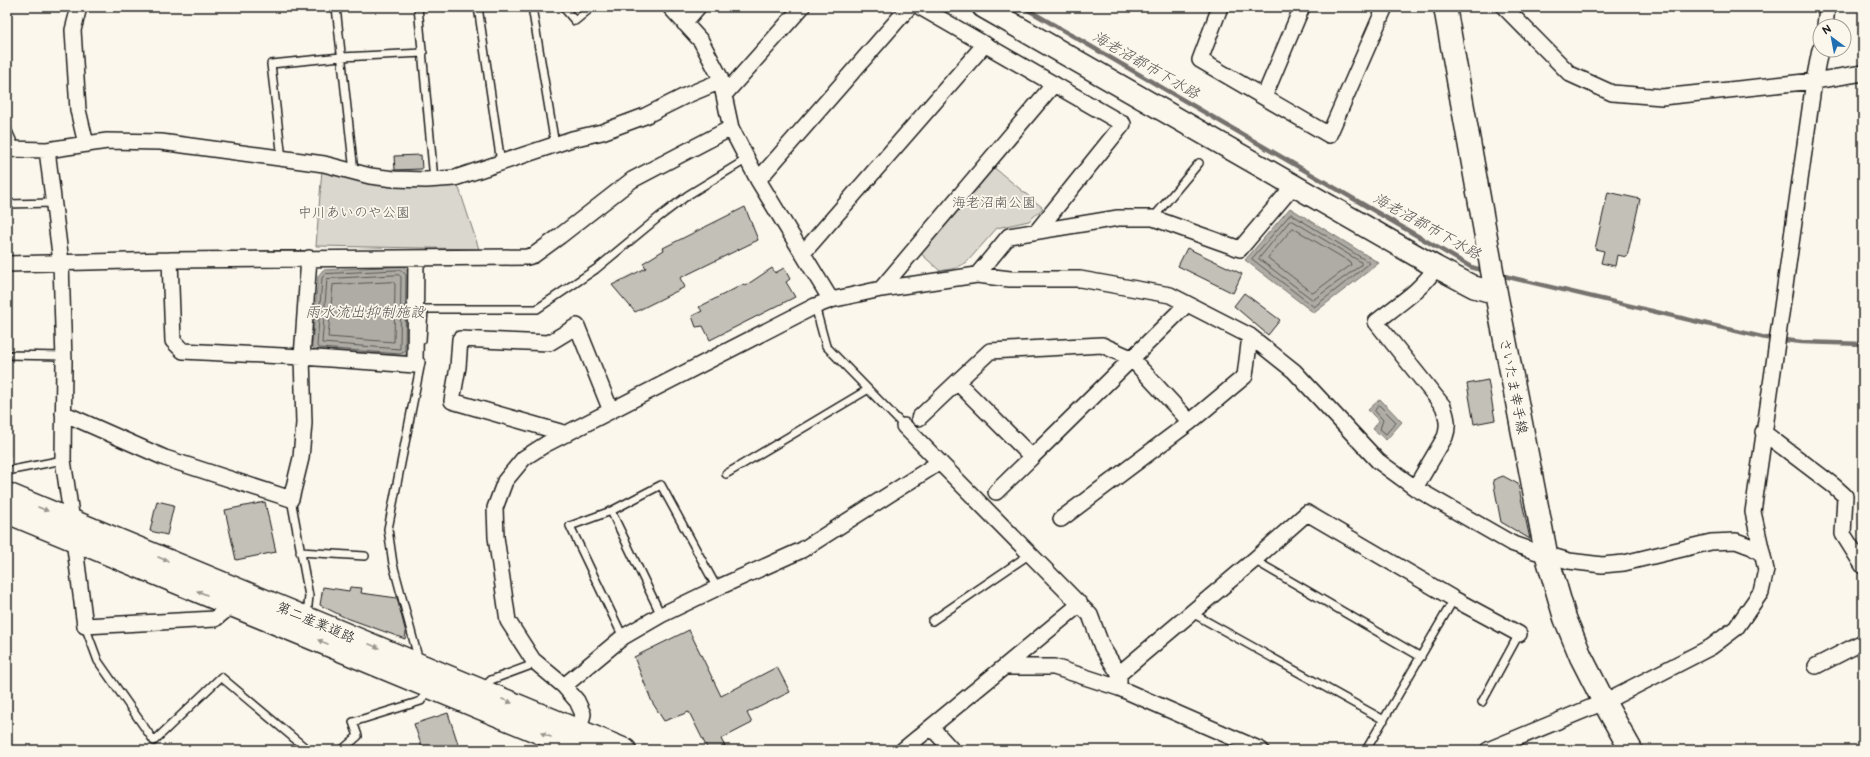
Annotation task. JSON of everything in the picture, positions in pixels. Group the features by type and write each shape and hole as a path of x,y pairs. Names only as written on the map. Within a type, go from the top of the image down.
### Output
{"main road":[{"name":"さいたま幸手線","path":"1444,7 1493,277 1546,553 1565,618 1581,657 1631,750"},
{"name":"第二産業道路","path":"7,494 73,530 232,605 429,687 581,740 625,750"},
{"name":"第二産業道路","path":"7,512 73,530 306,618 481,690 581,740"}],"street":[{"path":"79,7 73,30 78,110 86,144"},
{"path":"670,7 701,41 723,88 731,128 758,180 831,300"},
{"path":"684,23 698,7"},
{"path":"11,149 47,150 107,141 161,142 324,164 394,180 434,180 454,178 501,164 572,139 602,132 645,116 685,96 723,88 802,7"},
{"path":"758,180 909,7"},
{"path":"920,7 1123,124 1038,230"},
{"path":"1220,7 1200,60 1329,135 1385,7"},
{"path":"1264,97 1302,7"},
{"path":"1504,7 1570,74 1612,93 1662,97 1814,81 1863,73"},
{"path":"1826,18 1828,7"},
{"path":"993,9 1436,267 1474,287 1493,277"},
{"path":"802,254 985,44"},
{"path":"1489,750 1604,702 1711,647 1736,628 1761,592 1766,570 1753,512 1776,338 1818,58"},
{"path":"881,289 1054,84"},
{"path":"7,264 309,258 527,257 534,255 632,180 731,128"},
{"path":"47,150 61,262 64,356 63,460 85,626 215,619 232,605"},
{"path":"977,275 1009,236 1118,218 1154,218 1240,249 1294,185"},
{"path":"63,413 165,458 291,499 301,458 304,423 302,356 309,258"},
{"path":"170,260 173,342 183,351 302,356 415,366 416,258"},
{"path":"1415,488 1445,437 1448,429 1447,417 1443,406 1376,322 1422,286 1436,267"},
{"path":"581,740 583,714 577,701 564,686 537,663 508,621 496,537 495,508 505,481 524,458 566,434 815,306 831,300 881,289 977,275 1010,279 1080,280 1170,295 1250,336 1294,371 1378,461 1415,488 1511,543 1569,561 1602,565 1630,561 1711,542 1736,541 1752,547 1762,554"},
{"path":"996,492 1187,304"},
{"path":"566,434 452,401 458,368 460,339 549,343 577,326 611,411"},
{"path":"1061,519 1190,422 1245,376 1250,336"},
{"path":"919,418 990,351 1102,345 1131,358 1190,422"},
{"path":"957,382 1032,457"},
{"path":"904,426 1090,615 1102,647 1119,681"},
{"path":"1764,432 1845,496 1843,534 1863,566"},
{"path":"564,686 623,637 661,615 802,550 940,462"},
{"path":"1119,681 1192,613 1307,513 1454,599 1519,634"},
{"path":"903,750 1080,604"},
{"path":"1816,666 1863,642"},
{"path":"1004,667 1054,667 1119,681 1261,750"},
{"path":"931,727 952,750"}],"lane":[{"path":"336,7 354,172"},
{"path":"418,7 434,180"},
{"path":"478,7 501,164"},
{"path":"532,7 555,145"},
{"path":"563,7 575,21 592,7"},
{"path":"282,159 272,64 341,57 423,53"},
{"path":"7,129 11,149"},
{"path":"421,666 393,564 388,529 420,371 424,309 537,309 596,269 688,195 747,159"},
{"path":"1154,218 1199,163"},
{"path":"7,204 54,203"},
{"path":"815,306 826,346 867,390 904,426"},
{"path":"7,355 64,356"},
{"path":"726,474 867,390"},
{"path":"7,471 63,460"},
{"path":"623,637 570,526 611,511 662,485 717,588"},
{"path":"291,499 309,596 306,618"},
{"path":"611,511 661,615"},
{"path":"300,552 365,556"},
{"path":"932,621 1030,554"},
{"path":"1254,560 1421,657"},
{"path":"1366,750 1454,599"},
{"path":"1192,613 1384,720"},
{"path":"85,626 98,661 154,741 221,676 308,750"},
{"path":"1482,702 1519,634"},
{"path":"481,690 491,680 537,663"},
{"path":"342,750 358,736 353,722 421,701 429,687"}],"shaded area":[{"path":"7,421 11,423 13,456 7,456"}],"green space":[{"name":"海老沼南公園","path":"991,165 1043,208 1029,221 997,228 967,262 956,268 940,271 917,250"},
{"name":"中川あいのや公園","path":"322,169 457,182 479,249 316,246"}],"water":[{"path":"1290,208 1379,263 1314,313 1245,260"},
{"name":"雨水流出抑制施設","path":"403,266 410,272 409,352 402,358 318,352 312,347 318,276 323,270"},
{"path":"1380,399 1402,422 1386,440 1373,429 1379,421 1368,410"}],"building":[{"path":"421,155 422,169 395,170 394,156"},
{"path":"1608,192 1640,199 1627,257 1617,255 1615,266 1601,263 1604,251 1595,249"},
{"path":"745,207 758,240 680,278 685,287 635,312 612,285 646,268 643,263 664,250 663,248"},
{"path":"1187,248 1242,274 1233,293 1178,266"},
{"path":"772,268 775,273 784,268 790,279 786,282 795,297 710,340 703,326 696,327 692,316 702,311 699,307 744,284 745,286"},
{"path":"1244,293 1280,320 1268,335 1234,306"},
{"path":"1488,380 1495,420 1474,424 1467,384"},
{"path":"1503,476 1518,484 1530,539 1501,522 1493,480"},
{"path":"157,501 174,505 167,535 150,531"},
{"path":"265,502 276,552 236,560 225,510"},
{"path":"323,587 349,591 350,587 362,588 361,593 397,598 406,633 405,639 344,617 320,605"},
{"path":"689,630 721,696 777,667 790,692 747,713 752,723 721,739 727,750 708,750 689,712 664,721 652,702 634,657"},
{"path":"448,713 460,750 423,750 414,724"}],"waterway":[{"name":"海老沼都市下水路","path":"1023,7 1471,267 1485,271"},
{"name":"海老沼都市下水路","path":"1500,275 1766,338 1802,342 1863,344"}]}
